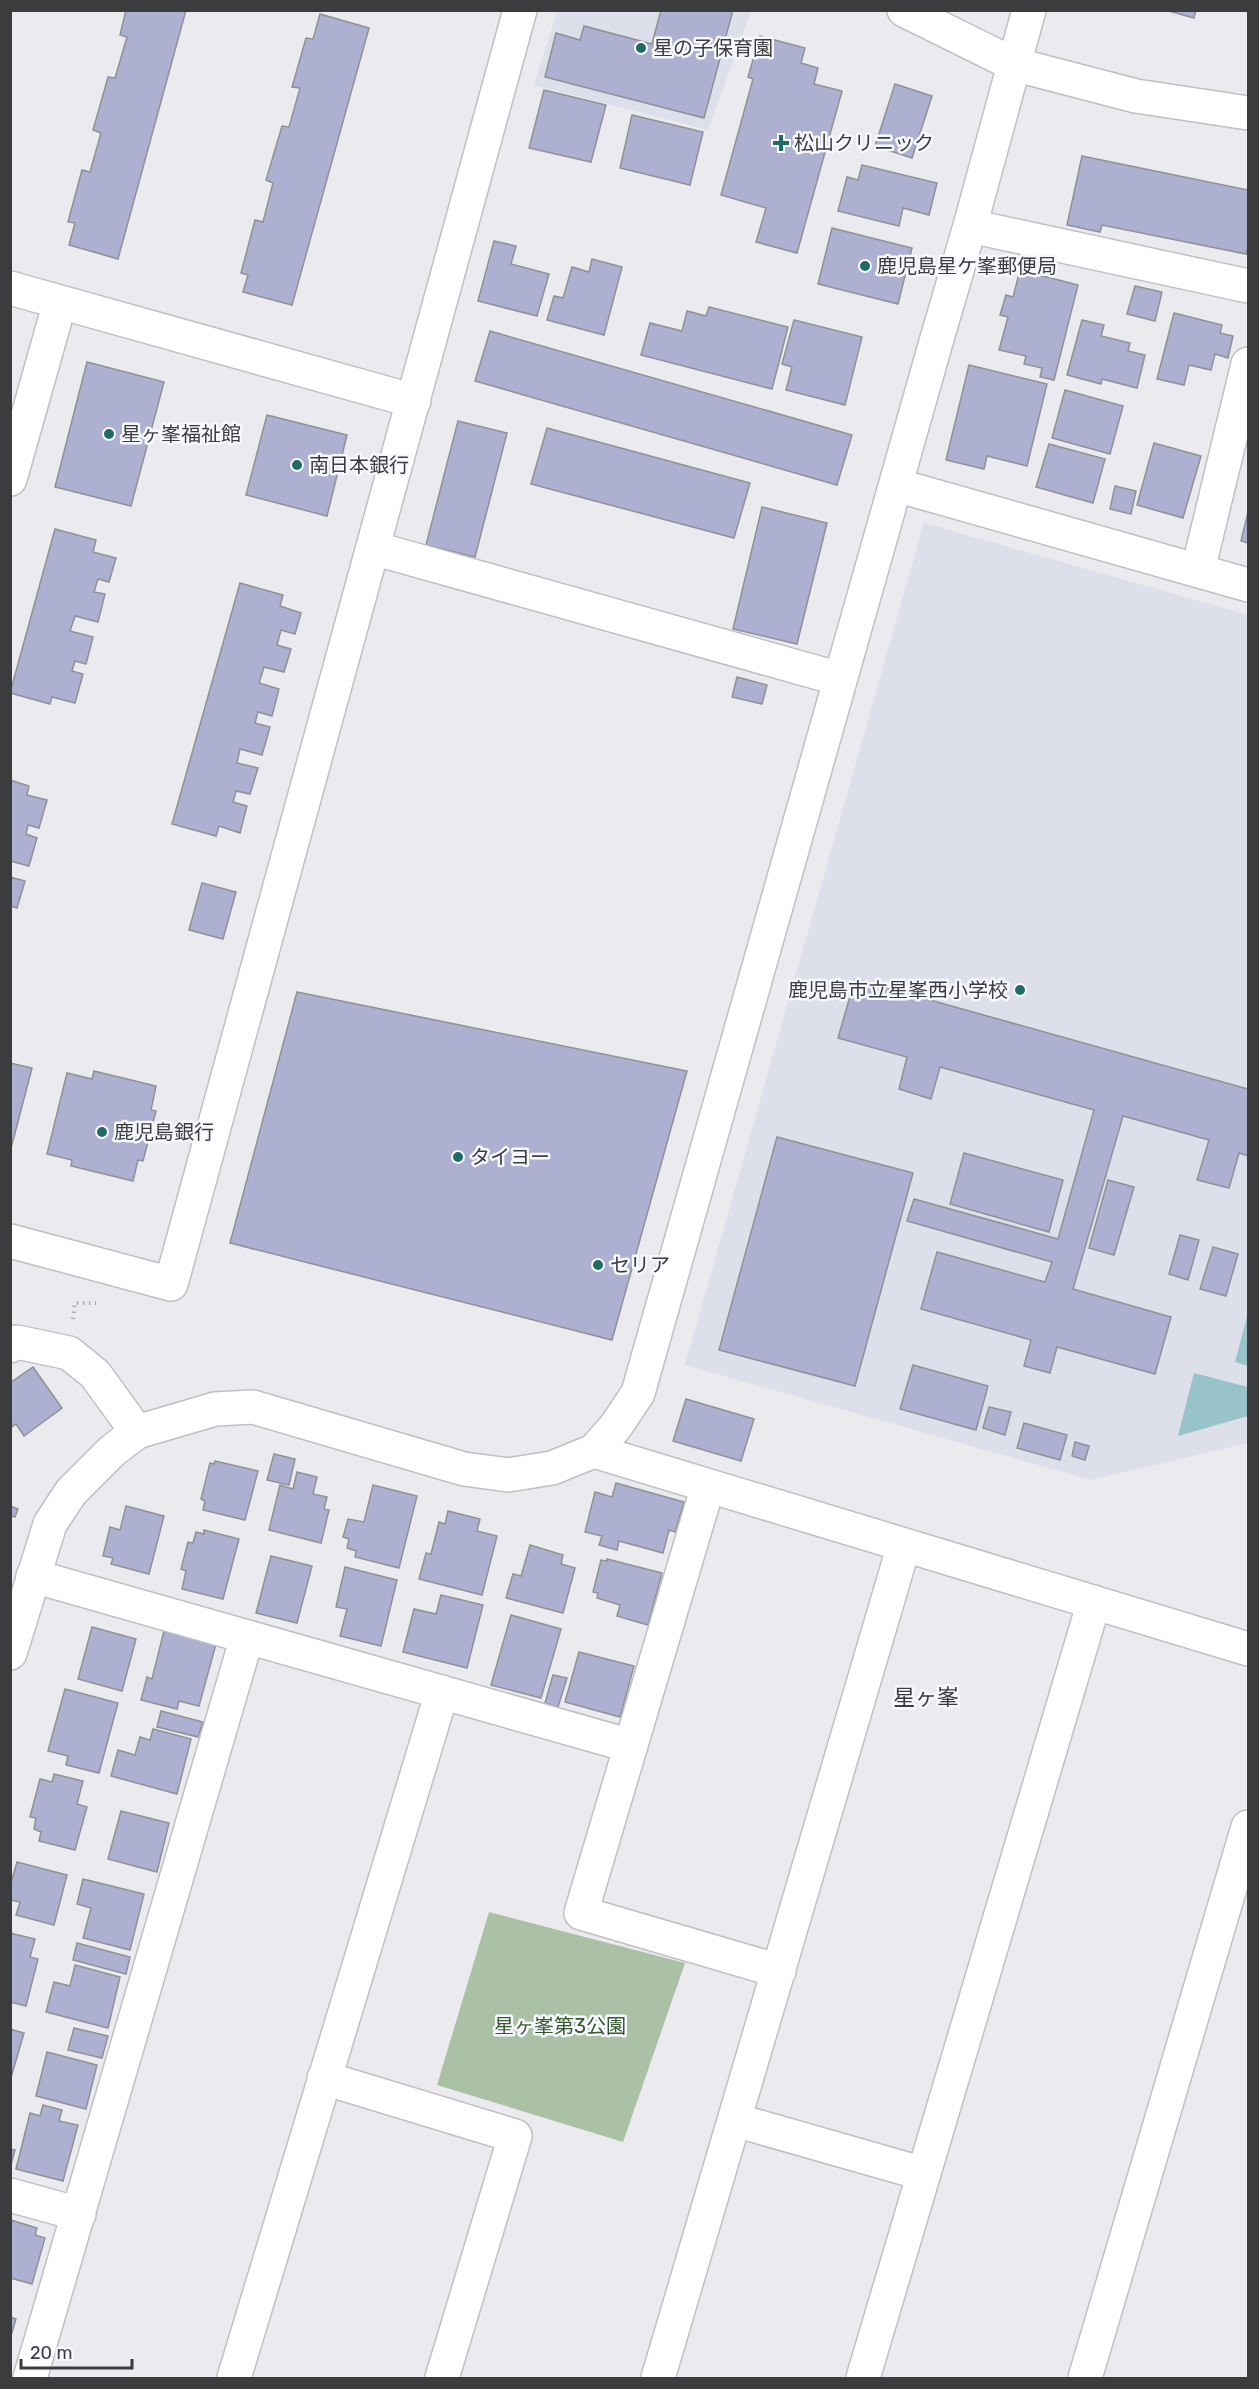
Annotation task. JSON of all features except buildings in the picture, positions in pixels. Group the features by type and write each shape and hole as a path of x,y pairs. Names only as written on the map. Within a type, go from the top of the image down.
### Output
{"street":[{"path":"10,1241 171,1284 520,10"},
{"path":"904,10 1013,64 1136,96 1248,113"},
{"path":"10,1653 50,1524 71,1492 112,1451 137,1432 215,1409 253,1407 464,1469 508,1475 552,1468 594,1452 616,1426 638,1393 970,226 1029,10"},
{"path":"970,226 1248,286"},
{"path":"10,288 414,401"},
{"path":"10,479 60,302"},
{"path":"1198,570 1248,364"},
{"path":"896,485 1248,585"},
{"path":"373,548 840,679"},
{"path":"10,1346 17,1342 69,1353 95,1374 137,1432"},
{"path":"594,1452 1248,1649"},
{"path":"708,1486 581,1913 779,1971"},
{"path":"658,2379 904,1545"},
{"path":"33,1576 631,1746"},
{"path":"863,2379 1094,1602"},
{"path":"30,2379 247,1637"},
{"path":"234,2379 442,1692"},
{"path":"1085,2379 1248,1827"},
{"path":"324,2078 515,2136 442,2379"},
{"path":"735,2120 924,2174"},
{"path":"10,2194 78,2214"}],"path":[{"path":"69,1353 75,1303 107,1303"}],"shaded area":[{"name":"星の子保育園","path":"557,11 751,11 708,130 534,85"},
{"name":"鹿児島市立星峯西小学校","path":"924,523 1248,615 1248,1443 1091,1480 685,1365"}],"green space":[{"name":"星ヶ峯第3公園","path":"489,1912 685,1963 623,2142 437,2085"}],"water":[{"path":"1248,1313 1248,1366 1235,1362"},
{"path":"1194,1373 1248,1387 1248,1416 1178,1436"}],"place":[{"name":"星の子保育園","path":"641,48"},
{"name":"松山クリニック","path":"781,143"},
{"name":"鹿児島星ケ峯郵便局","path":"865,266"},
{"name":"星ヶ峯福祉館","path":"109,434"},
{"name":"南日本銀行","path":"297,465"},
{"name":"鹿児島市立星峯西小学校","path":"1020,990"},
{"name":"鹿児島銀行","path":"102,1132"},
{"name":"タイヨー","path":"458,1157"},
{"name":"セリア","path":"598,1265"}],"district":[{"name":"星ヶ峯","path":"926,1697"}]}
